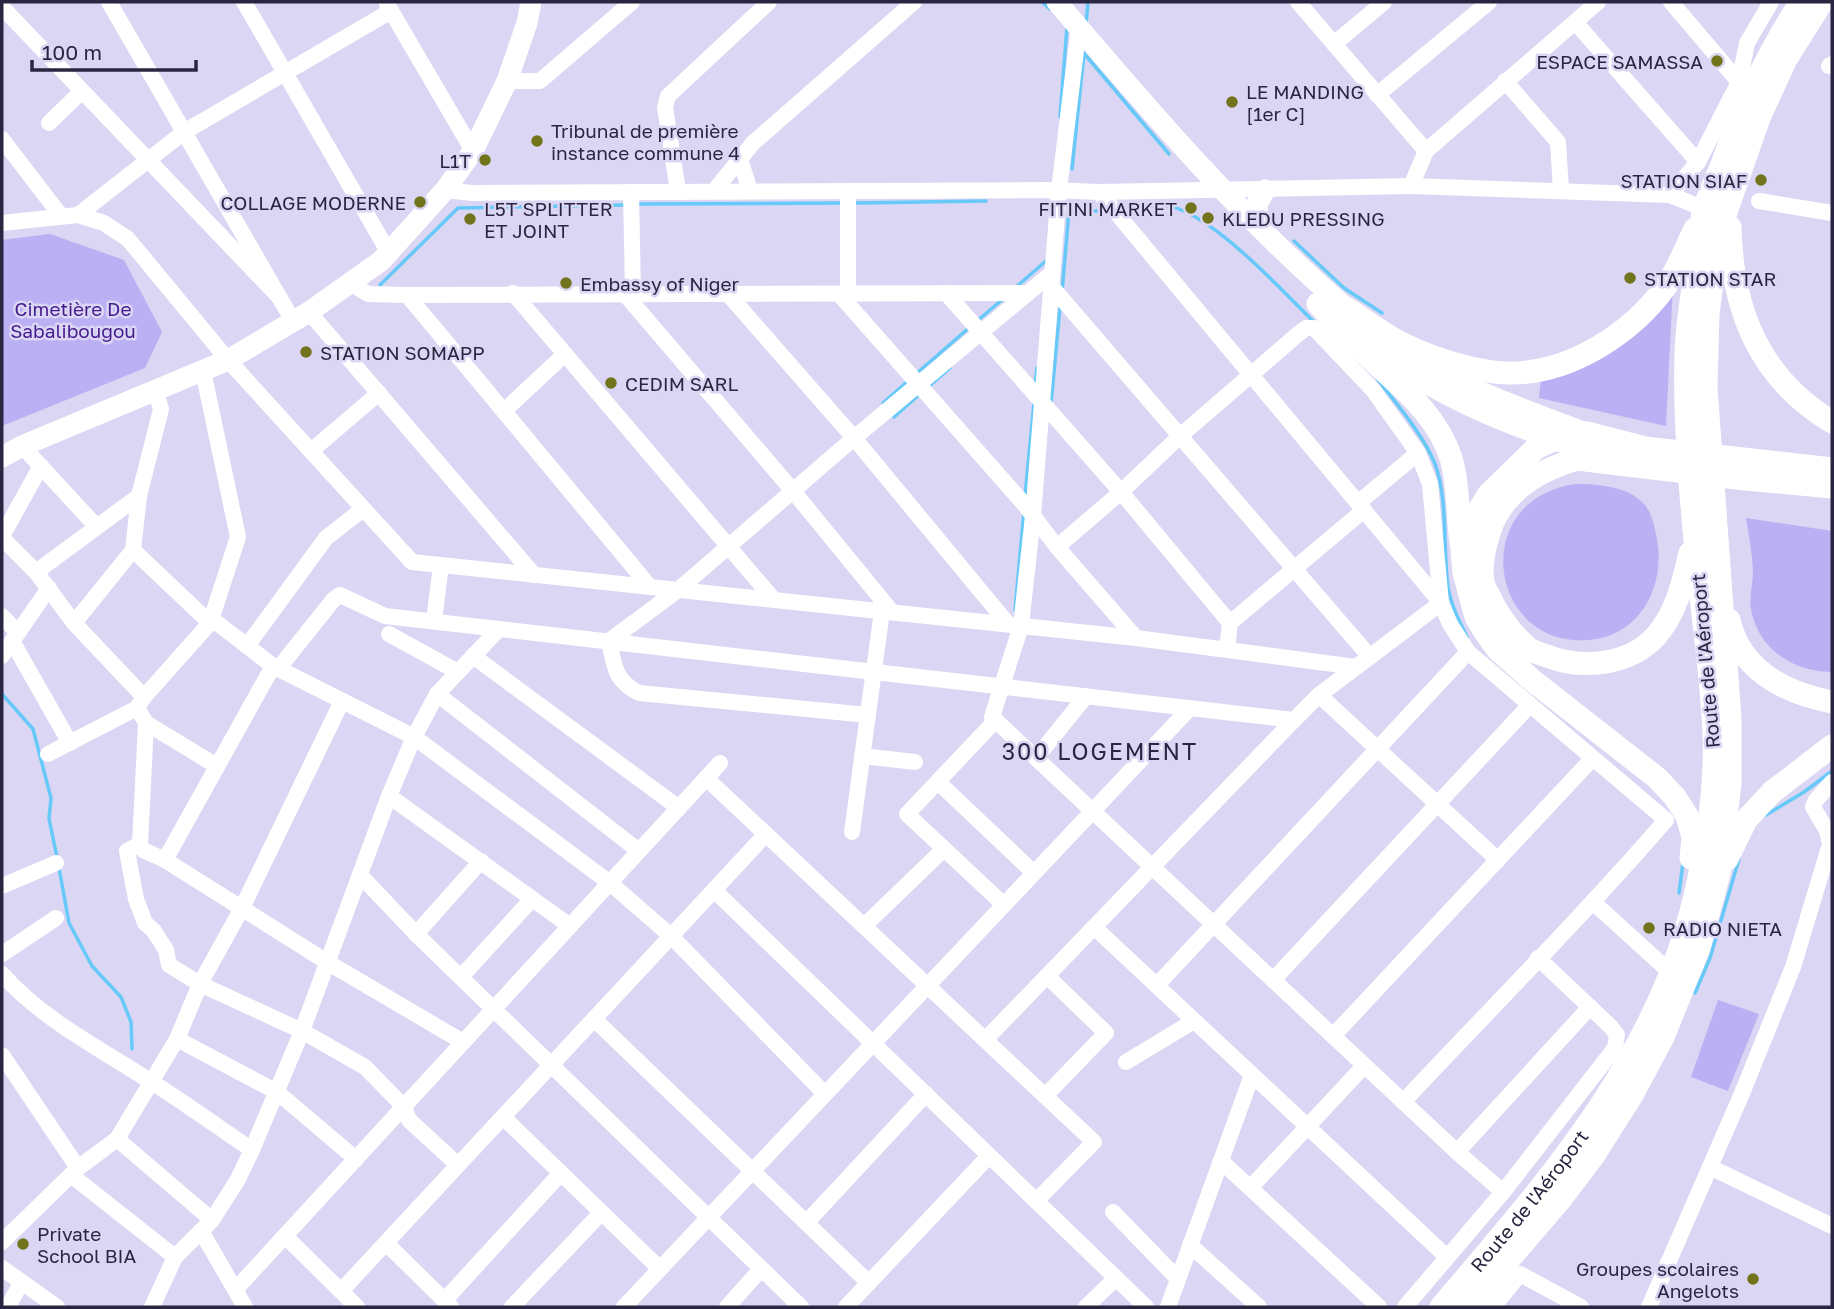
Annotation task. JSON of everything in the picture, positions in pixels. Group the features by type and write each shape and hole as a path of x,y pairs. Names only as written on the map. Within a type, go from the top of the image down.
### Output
{"highway":[{"name":"Route de l'Aéroport","path":"1441,1307 1544,1185 1590,1123 1651,1022 1673,969 1695,896 1711,796 1714,736 1686,415 1686,351 1690,304 1704,211 1753,86 1801,2"},
{"name":"Route de l'Aéroport","path":"1468,1307 1560,1200 1594,1155 1632,1095 1662,1037 1699,948 1719,874 1730,784 1730,718 1706,387 1708,314 1718,235 1759,118 1785,61 1822,2"},
{"path":"1730,199 1731,262 1738,299 1750,331 1765,359 1796,396 1830,419"},
{"path":"1346,308 1404,345 1473,369 1513,373 1544,369 1595,349 1620,332 1648,307 1667,284 1704,211"},
{"path":"1318,304 1364,352 1398,381 1424,410 1441,435 1453,470 1464,573 1472,606 1481,626 1498,650 1657,778 1675,797 1687,816 1693,837 1691,866 1681,910 1673,969"},
{"path":"1462,550 1473,519 1489,494 1536,448 1551,439 1566,434 1587,433 1647,461"},
{"path":"1695,533 1681,592 1670,617 1655,638 1627,656 1597,664 1563,663 1530,649 1501,620 1483,582 1484,546 1495,516 1509,498 1529,480 1552,466 1577,459 1647,461 1747,470 1832,469"},
{"path":"1747,470 1774,482 1832,498"},
{"path":"1774,482 1832,487"},
{"path":"1721,582 1732,631 1746,657 1765,677 1785,689 1832,702"},
{"path":"1719,874 1746,820 1772,792 1832,746"}],"main road":[{"path":"2,457 22,446 229,360 301,317 381,261 445,190 473,151 507,81 527,23 531,2"},
{"path":"1057,2 1216,187 1254,239 1318,304 1367,343 1451,398 1492,417 1551,439 1647,461"},
{"path":"1216,187 1346,308 1387,342 1432,370 1587,433"},
{"path":"1258,226 1258,205 1265,190"}],"street":[{"path":"109,2 279,298"},
{"path":"244,2 389,253"},
{"path":"507,81 540,81 632,2"},
{"path":"678,191 665,107 668,96 769,2"},
{"path":"1298,2 1426,151"},
{"path":"1334,44 1384,2"},
{"path":"1377,95 1489,2"},
{"path":"1411,186 1426,151 1598,2"},
{"path":"1671,2 1739,82"},
{"path":"1670,195 1698,163 1739,82 1747,43 1771,2"},
{"path":"714,191 753,143 906,4"},
{"path":"78,215 184,132 285,73 388,6 473,151"},
{"path":"2,7 279,298 379,393 534,575"},
{"path":"1575,22 1698,163"},
{"path":"1079,26 1059,190 1033,516 1002,686 992,716 1364,1066 1503,1192"},
{"path":"1505,81 1558,142 1561,190"},
{"path":"48,123 82,91"},
{"path":"2,139 61,216"},
{"path":"740,159 750,191"},
{"path":"445,190 472,193 1099,192 1216,187 1265,190 1411,186 1670,195 1704,211"},
{"path":"848,191 844,294 917,384 1136,638"},
{"path":"631,192 628,293 793,491 887,612"},
{"path":"1099,192 1441,603 1450,624 1468,652 1667,820 1594,904 1538,958 1403,1102"},
{"path":"1759,201 1832,213"},
{"path":"2,223 78,215 104,223 128,239 229,360 412,562 1136,638 1356,667"},
{"path":"609,641 678,590 917,384 1028,293 1051,280"},
{"path":"1051,280 1180,436 1370,657"},
{"path":"350,283 368,294 407,295 1028,293"},
{"path":"513,293 774,600"},
{"path":"946,293 1121,492 1230,623"},
{"path":"728,294 1014,625"},
{"path":"407,295 650,587"},
{"path":"1057,547 1306,327 1314,328 1373,390 1419,453 1430,484 1441,603"},
{"path":"504,411 565,354"},
{"path":"48,754 140,703 211,621 238,537 203,371"},
{"path":"74,624 133,550 139,496 161,409 155,390"},
{"path":"311,451 379,393"},
{"path":"22,446 96,526"},
{"path":"1227,649 1230,623 1294,569 1419,453"},
{"path":"41,466 2,537 50,588 74,624 140,703 146,723 138,836 143,850 165,860 327,962 464,1042"},
{"path":"36,572 139,496"},
{"path":"247,646 326,538 363,509"},
{"path":"133,550 211,621 275,668 414,737 610,883 671,936 825,1094"},
{"path":"434,621 441,565"},
{"path":"2,656 50,588"},
{"path":"165,860 275,668 340,595 385,616 1294,720"},
{"path":"985,1040 1320,695 1441,603"},
{"path":"852,832 874,672 887,612"},
{"path":"2,617 70,743"},
{"path":"154,1306 176,1257 207,1225 237,1181 252,1150 302,1031 389,796 414,737 437,694 499,629"},
{"path":"389,634 458,672"},
{"path":"609,641 616,674 627,686 639,693 868,715"},
{"path":"1157,985 1468,652"},
{"path":"473,656 679,808"},
{"path":"437,694 639,851"},
{"path":"1320,695 1497,860"},
{"path":"1036,758 1086,696"},
{"path":"2,1242 74,1172 117,1139 177,1039 200,984 242,908 342,701"},
{"path":"1273,980 1529,706"},
{"path":"624,1307 1190,708"},
{"path":"996,720 907,814 1004,905"},
{"path":"146,723 217,766"},
{"path":"862,756 915,762"},
{"path":"1333,1036 1592,759"},
{"path":"236,1289 720,763"},
{"path":"706,778 1094,1142 1036,1201"},
{"path":"938,782 1034,873"},
{"path":"1649,1307 1793,967 1830,844 1827,831 1814,807 1816,800 1832,782"},
{"path":"389,796 570,926"},
{"path":"341,1291 766,834"},
{"path":"140,844 127,852 136,899 145,923 154,931 166,950 169,965 200,984 302,1031 365,1067 404,1107 409,1120 458,1165"},
{"path":"863,926 944,849"},
{"path":"416,933 481,861"},
{"path":"2,886 56,863"},
{"path":"359,875 801,1307"},
{"path":"714,890 1146,1307"},
{"path":"461,977 532,899"},
{"path":"1594,904 1673,969"},
{"path":"2,954 56,918"},
{"path":"1094,927 1447,1257"},
{"path":"1405,1307 1503,1192 1615,1048 1617,1035 1538,958"},
{"path":"2,974 17,991 64,1028 150,1081 252,1150"},
{"path":"1045,1096 1106,1033 1047,976"},
{"path":"1457,1152 1590,1007"},
{"path":"594,1019 869,1283"},
{"path":"1126,1062 1194,1021"},
{"path":"177,1039 277,1092 356,1159"},
{"path":"2,1055 74,1172 176,1257"},
{"path":"1251,1187 1364,1066"},
{"path":"2,1084 11,1069"},
{"path":"1168,1307 1252,1074"},
{"path":"806,1223 926,1094"},
{"path":"503,1117 660,1269"},
{"path":"117,1139 207,1225 245,1307"},
{"path":"846,1307 989,1156"},
{"path":"1221,1161 1379,1307"},
{"path":"1710,1167 1832,1226"},
{"path":"386,1243 448,1304 561,1173"},
{"path":"1114,1212 1178,1279"},
{"path":"512,1307 601,1213"},
{"path":"285,1236 357,1307"},
{"path":"1190,1245 1259,1307"},
{"path":"2,1268 57,1307"},
{"path":"727,1307 761,1269"},
{"path":"1493,1307 1520,1274 1556,1301 1581,1307"},
{"path":"1086,1307 1116,1278"},
{"path":"8,1307 21,1283"}],"green space":[{"name":"Cimetière De Sabalibougou","path":"50,234 124,260 162,332 145,368 2,426 2,240"},
{"path":"1673,285 1666,426 1539,398 1541,377"},
{"path":"1575,484 1612,487 1638,499 1650,514 1658,546 1656,580 1643,609 1620,631 1587,640 1554,636 1529,621 1512,598 1504,571 1505,542 1518,516 1540,496"},
{"path":"1746,518 1832,531 1832,672 1791,663 1769,647 1761,636 1751,609 1753,571"},
{"path":"1718,1000 1759,1014 1728,1091 1691,1077"}],"waterway":[{"path":"1042,2 1050,9"},
{"path":"1086,24 1088,2"},
{"path":"1060,117 1067,27"},
{"path":"1082,51 1169,154"},
{"path":"1072,169 1084,53"},
{"path":"854,203 986,201"},
{"path":"637,204 843,203"},
{"path":"380,285 458,208 626,205"},
{"path":"1121,210 1163,205 1181,210 1202,221 1244,254 1315,323"},
{"path":"1062,292 1069,211 1106,211"},
{"path":"1294,241 1344,288 1382,313"},
{"path":"1016,287 1047,260"},
{"path":"977,321 1003,299"},
{"path":"1051,404 1060,307"},
{"path":"916,374 971,326"},
{"path":"927,388 950,368"},
{"path":"1035,385 1037,368"},
{"path":"1378,380 1417,431 1435,464 1444,508 1448,587 1453,607 1467,637"},
{"path":"883,403 908,381"},
{"path":"894,417 921,393"},
{"path":"1025,496 1034,403"},
{"path":"1015,610 1024,511"},
{"path":"2,694 33,729 51,798 49,819 57,857"},
{"path":"1766,815 1832,771"},
{"path":"1695,993 1710,958 1739,859"},
{"path":"1679,893 1683,863"},
{"path":"59,868 69,923 92,966 121,997 131,1022 132,1049"}],"place":[{"name":"ESPACE SAMASSA","path":"1717,61"},
{"name":"LE MANDING [1er C]","path":"1232,102"},
{"name":"Tribunal de première instance commune 4","path":"537,141"},
{"name":"L1T","path":"485,160"},
{"name":"STATION SIAF","path":"1761,180"},
{"name":"COLLAGE MODERNE","path":"420,202"},
{"name":"FITINI MARKET","path":"1191,208"},
{"name":"KLEDU PRESSING","path":"1208,218"},
{"name":"L5T SPLITTER ET JOINT","path":"470,219"},
{"name":"STATION STAR","path":"1630,278"},
{"name":"Embassy of Niger","path":"566,283"},
{"name":"STATION SOMAPP","path":"306,352"},
{"name":"CEDIM SARL","path":"611,383"},
{"name":"RADIO NIETA","path":"1649,928"},
{"name":"Private School BIA","path":"23,1244"},
{"name":"Groupes scolaires Angelots","path":"1753,1279"}],"district":[{"name":"300 LOGEMENT","path":"1100,751"}]}
